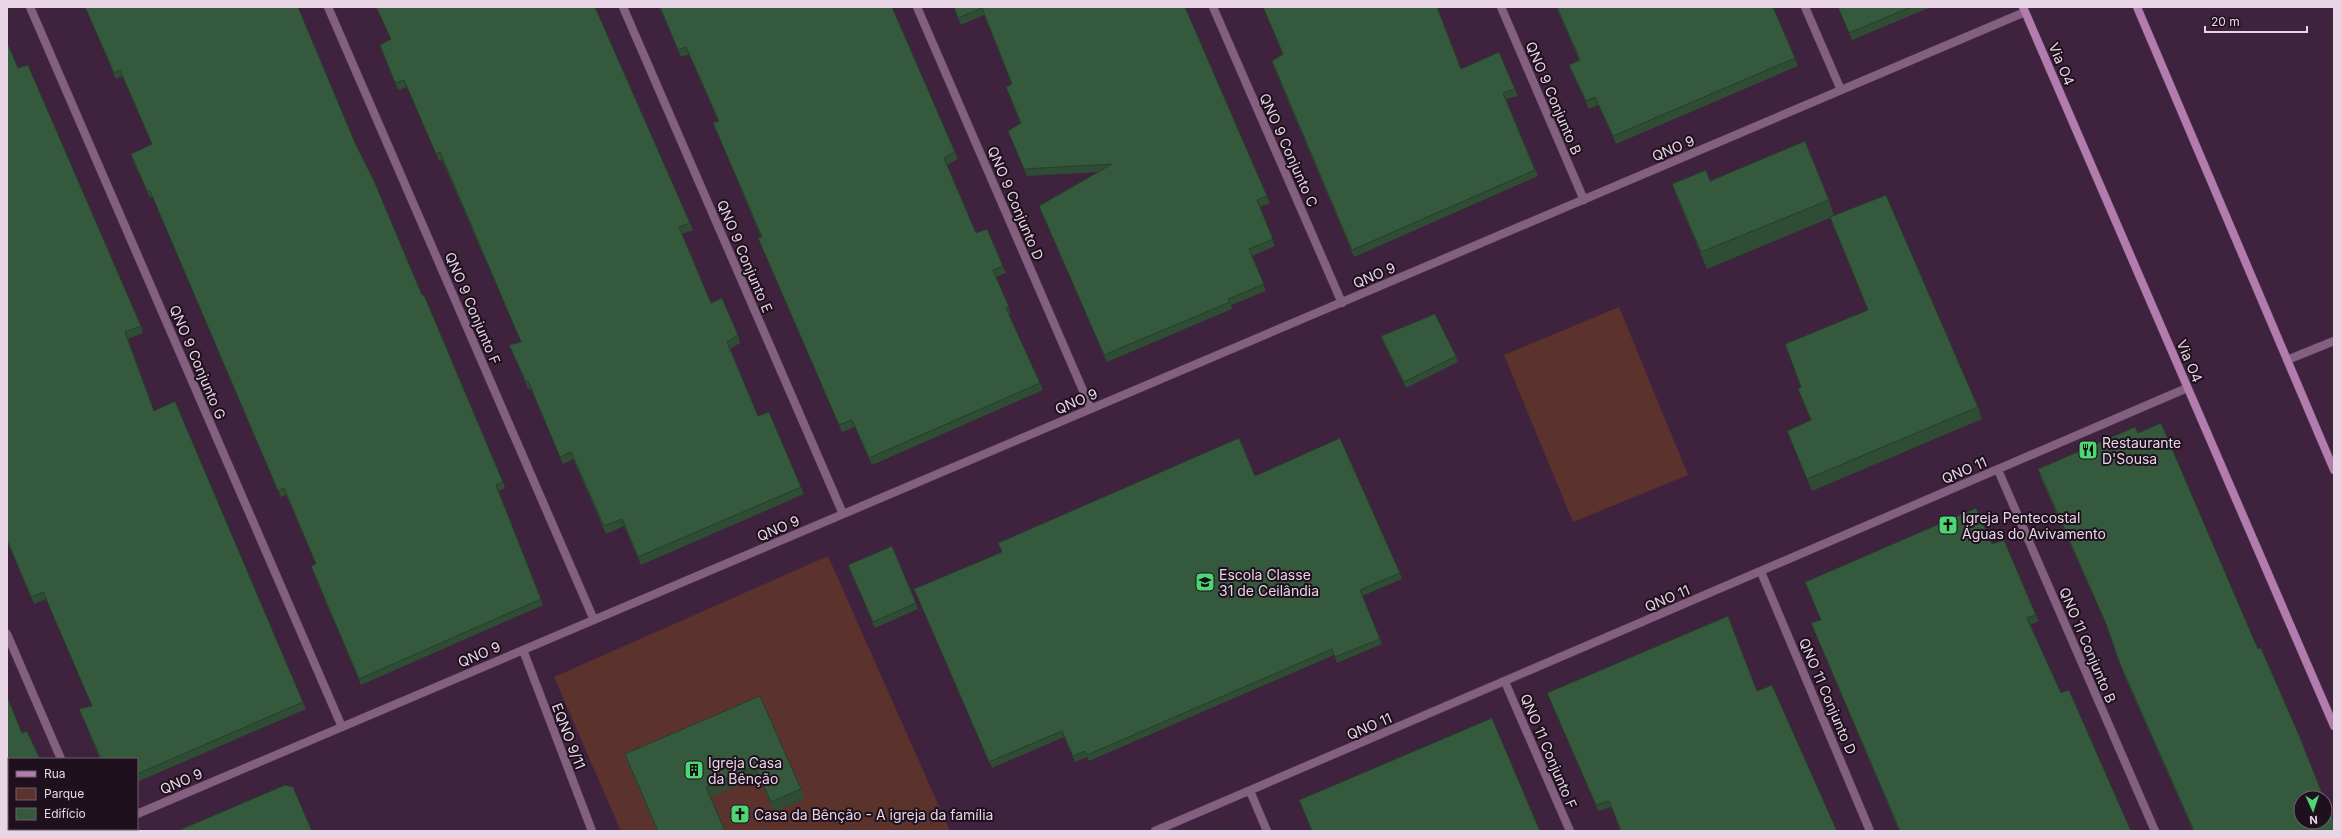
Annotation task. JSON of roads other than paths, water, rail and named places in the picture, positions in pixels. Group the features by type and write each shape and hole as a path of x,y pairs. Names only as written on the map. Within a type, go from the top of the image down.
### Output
{"main road":[{"path":"2137,7 2334,470"},
{"name":"Via O4","path":"2024,9 2334,726"}],"street":[{"name":"QNO 9 Conjunto G","path":"30,7 342,727"},
{"name":"QNO 9 Conjunto F","path":"328,7 594,620"},
{"name":"QNO 9 Conjunto E","path":"623,7 843,514"},
{"name":"QNO 9 Conjunto D","path":"917,7 1091,409"},
{"name":"QNO 9 Conjunto C","path":"1213,7 1342,303"},
{"name":"QNO 9 Conjunto B","path":"1501,7 1584,200"},
{"path":"1805,7 1841,90"},
{"name":"QNO 9","path":"138,814 1584,200 1841,90 2024,9"},
{"path":"2287,360 2334,341"},
{"name":"QNO 11","path":"1155,831 2188,388"},
{"name":"QNO 11 Conjunto B","path":"1998,470 2155,831"},
{"name":"QNO 11 Conjunto D","path":"1761,572 1870,831"},
{"path":"7,634 61,758"},
{"name":"EQNO 9/11","path":"523,650 592,831"},
{"name":"QNO 11 Conjunto F","path":"1505,682 1570,831"},
{"path":"1250,791 1267,831"}],"place":[{"name":"Restaurante D'Sousa","path":"2088,450"},
{"name":"Igreja Pentecostal Águas do Avivamento","path":"1948,525"},
{"name":"Escola Classe 31 de Ceilândia","path":"1205,582"},
{"name":"Igreja Casa da Bênção","path":"694,770"},
{"name":"Casa da Bênção - A igreja da família","path":"740,814"}]}
